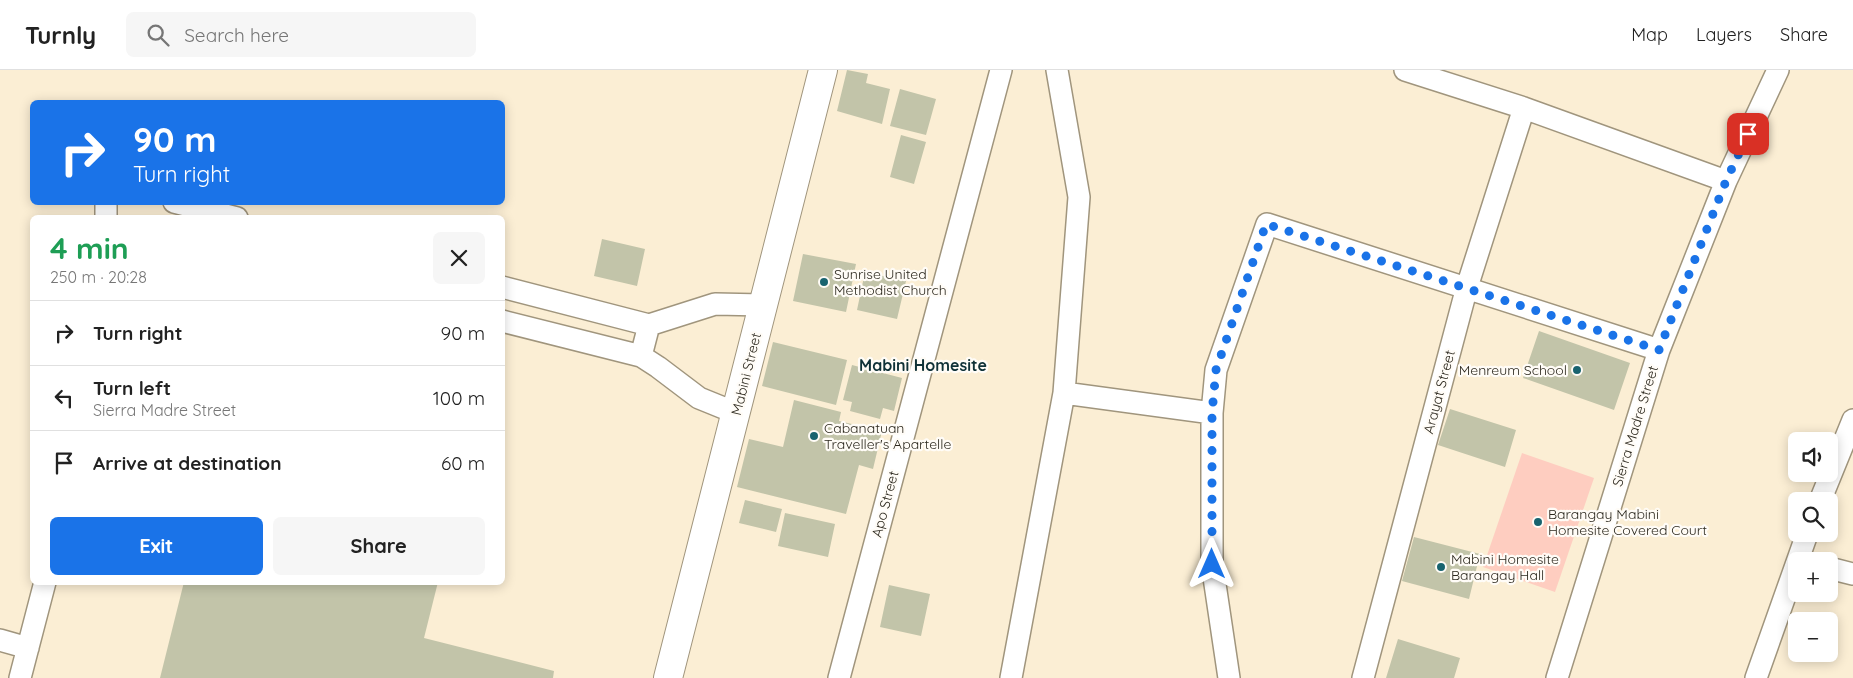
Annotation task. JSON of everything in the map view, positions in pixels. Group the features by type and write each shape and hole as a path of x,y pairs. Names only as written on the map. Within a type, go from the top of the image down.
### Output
{"main road":[{"name":"Mabini Street","path":"668,678 823,70"}],"street":[{"name":"Apo Street","path":"839,678 1001,70"},
{"path":"1011,678 1064,393 1079,197 1057,70"},
{"path":"1405,70 1524,108 1726,181"},
{"name":"Sierra Madre Street","path":"1557,678 1659,350 1726,181 1778,70"},
{"name":"Arayat Street","path":"1363,678 1467,287 1524,108"},
{"path":"186,205 225,215"},
{"path":"1229,678 1212,564 1212,413 1216,370 1266,224 1659,350"},
{"path":"505,288 650,326 715,304 764,305"},
{"path":"505,322 641,356 658,366 699,398 736,413"},
{"path":"641,356 650,326"},
{"path":"1064,393 1212,413"},
{"path":"1824,492 1853,420"},
{"path":"1838,570 1853,574"},
{"path":"1756,678 1788,584"},
{"path":"20,678 43,585"},
{"path":"0,640 28,648"}],"shaded area":[{"name":"Barangay Mabini Homesite Covered Court","path":"1522,453 1594,478 1555,592 1483,567"}],"building":[{"path":"847,70 868,74 866,83 890,89 882,124 837,111"},
{"path":"900,89 936,99 926,135 890,126"},
{"path":"901,135 926,142 914,184 890,177"},
{"path":"602,239 645,249 637,286 594,276"},
{"name":"Sunrise United Methodist Church","path":"803,254 856,264 846,312 793,301"},
{"path":"865,272 906,281 897,319 857,310"},
{"name":"Menreum School","path":"1539,331 1630,363 1614,410 1523,378"},
{"path":"773,342 847,360 836,405 762,386"},
{"path":"852,365 902,378 894,411 883,408 880,419 850,411 852,402 843,400"},
{"path":"794,400 841,412 839,421 882,431 873,469 859,465 846,514 737,487 749,439 783,447"},
{"path":"1450,409 1516,430 1505,467 1438,445"},
{"path":"745,500 782,509 776,532 739,523"},
{"path":"785,513 835,524 828,557 778,546"},
{"name":"Mabini Homesite Barangay Hall","path":"1414,537 1480,554 1469,599 1402,581"},
{"path":"183,585 437,585 424,638 554,671 553,678 160,678"},
{"path":"889,585 930,594 921,636 880,627"},
{"path":"1398,639 1460,658 1454,678 1386,678"}],"place":[{"name":"Sunrise United Methodist Church","path":"824,282"},
{"name":"Menreum School","path":"1577,370"},
{"name":"Cabanatuan Traveller's Apartelle","path":"814,436"},
{"name":"Barangay Mabini Homesite Covered Court","path":"1538,522"},
{"name":"Mabini Homesite Barangay Hall","path":"1441,567"}],"district":[{"name":"Mabini Homesite","path":"923,365"}],"route":[{"path":"1212,564 1212,413 1216,370 1266,224 1659,350 1726,181 1748,134"}]}
